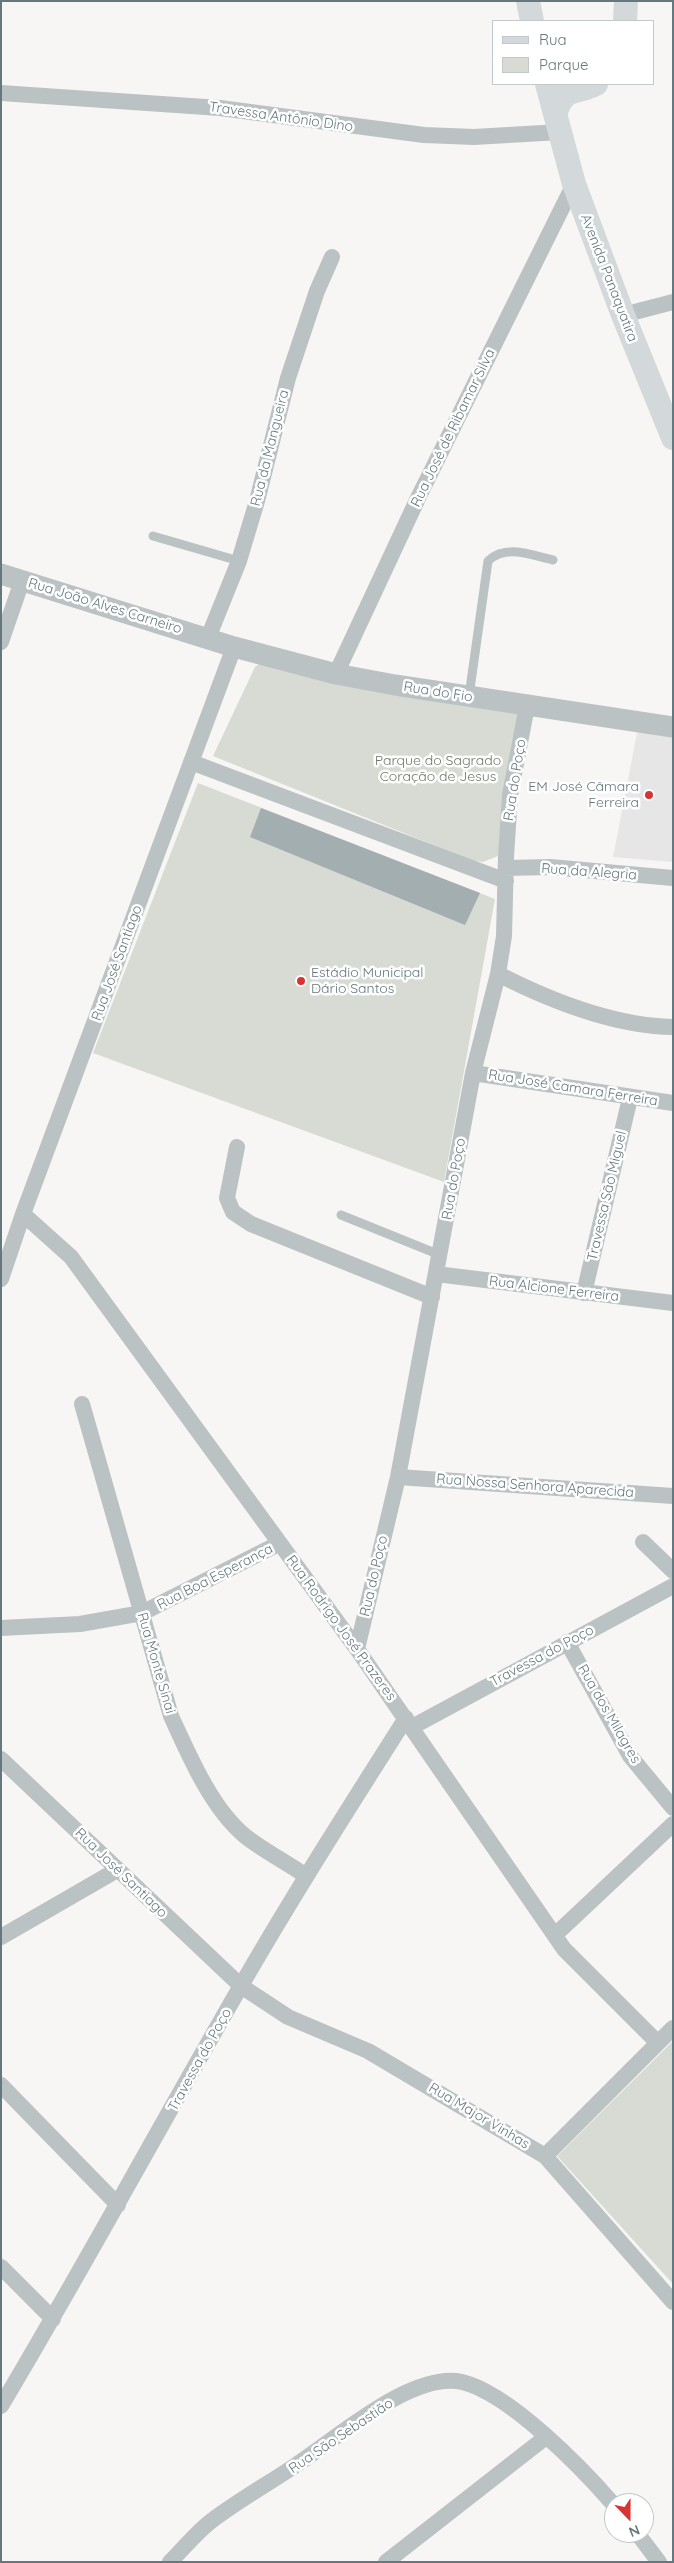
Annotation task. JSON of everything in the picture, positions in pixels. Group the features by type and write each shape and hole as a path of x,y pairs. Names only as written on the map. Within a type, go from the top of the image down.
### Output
{"main road":[{"path":"528,1 532,20"},
{"path":"625,20 626,1"},
{"name":"Avenida Panaquatira","path":"547,85 574,184 623,315 673,438"},
{"path":"557,123 559,102 567,92 592,85"}],"street":[{"name":"Travessa Antônio Dino","path":"1,93 220,108 424,135 474,137 557,123"},
{"name":"Rua José de Ribamar Silva","path":"336,674 419,496 574,184"},
{"name":"Rua da Mangueira","path":"208,638 240,561 258,501 288,378 317,291 332,257"},
{"path":"623,315 673,302"},
{"name":"Rua João Alves Carneiro","path":"1,574 208,638"},
{"path":"1,642 22,581"},
{"name":"Rua do Fio","path":"208,638 234,647 336,674 527,706 673,727"},
{"name":"Rua José Santiago","path":"1,1279 23,1214 234,647"},
{"name":"Rua do Poço","path":"357,1649 398,1477 473,1073 498,974 504,936 510,795 527,706"},
{"path":"191,762 506,874"},
{"name":"Rua da Alegria","path":"506,874 550,867 673,878"},
{"path":"498,974 568,1005 621,1020 673,1027"},
{"name":"Rua José Camara Ferreira","path":"473,1073 673,1103"},
{"name":"Travessa São Miguel","path":"584,1293 630,1098"},
{"path":"237,1148 227,1198 233,1212 251,1224 432,1297"},
{"name":"Rua Rodrigo José Prazeres","path":"23,1214 71,1257 357,1649 555,1935 578,1965 658,2042"},
{"name":"Rua Alcione Ferreira","path":"436,1274 584,1293 673,1302"},
{"name":"Rua Monte Sinai","path":"82,1404 171,1716 193,1763 212,1796 244,1835 306,1876"},
{"name":"Rua Nossa Senhora Aparecida","path":"398,1477 673,1496"},
{"path":"643,1542 673,1571"},
{"name":"Rua Boa Esperança","path":"1,1628 80,1624 142,1614 280,1543"},
{"name":"Travessa do Poço","path":"1,2406 53,2319 241,1986 306,1876 409,1722 673,1586"},
{"name":"Rua dos Milagres","path":"567,1642 630,1756 673,1808"},
{"name":"Rua José Santiago","path":"1,1759 8,1775 117,1870 241,1986"},
{"path":"555,1935 673,1824"},
{"path":"1,1937 117,1870"},
{"name":"Rua Major Vinhas","path":"241,1986 288,2017 368,2050 544,2156 673,2302"},
{"path":"544,2156 673,2028"},
{"path":"1,2085 118,2205"},
{"path":"1,2267 53,2319"},
{"name":"Rua São Sebastião","path":"170,2562 210,2522 386,2403 429,2383 461,2382 495,2396 546,2438 604,2494"},
{"path":"386,2562 546,2438"},
{"path":"645,2543 659,2562"}],"lane":[{"path":"153,536 240,561"},
{"path":"469,696 488,561 497,553 508,551 553,560"},
{"path":"341,1215 440,1255"}],"shaded area":[{"name":"EM José Câmara Ferreira","path":"638,728 673,733 673,862 613,857"}],"green space":[{"name":"Parque do Sagrado Coração de Jesus","path":"259,664 517,708 522,717 498,856 483,862 473,861 213,756 255,667"},
{"name":"Estádio Municipal Dário Santos","path":"198,783 495,899 444,1182 93,1053"},
{"path":"673,2041 673,2284 557,2156"}],"building":[{"path":"261,808 480,893 465,925 250,837"}],"place":[{"name":"EM José Câmara Ferreira","path":"649,795"},
{"name":"Estádio Municipal Dário Santos","path":"301,981"}]}
